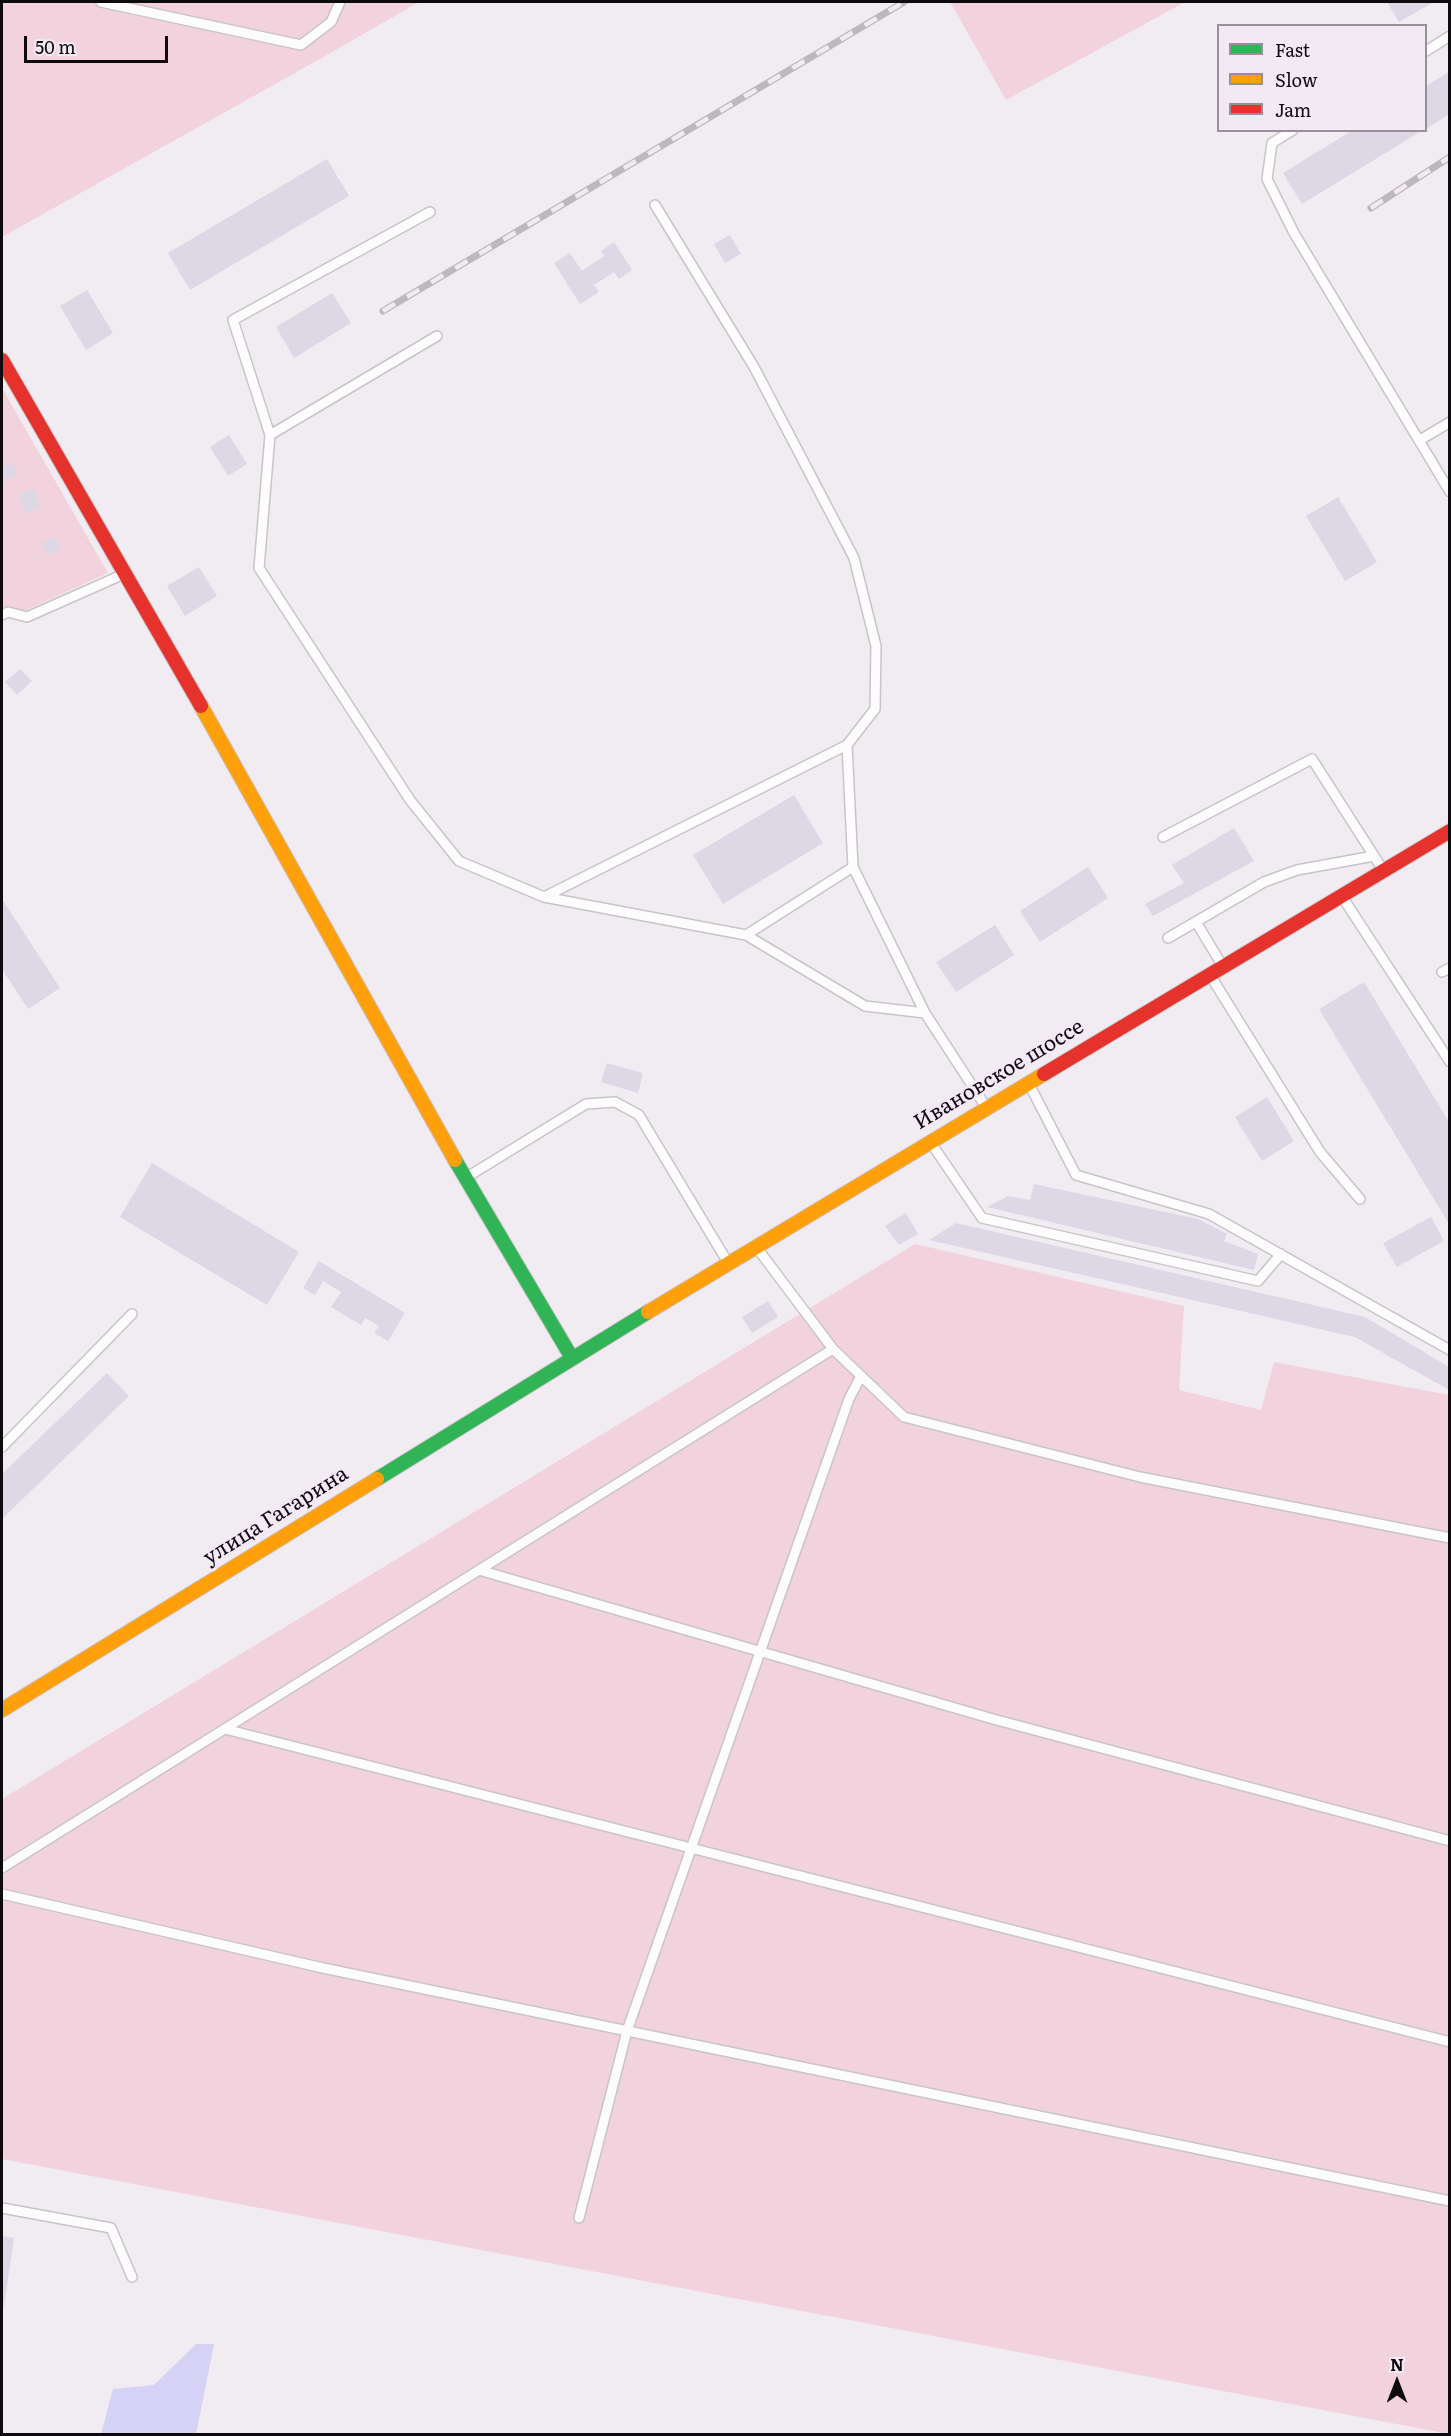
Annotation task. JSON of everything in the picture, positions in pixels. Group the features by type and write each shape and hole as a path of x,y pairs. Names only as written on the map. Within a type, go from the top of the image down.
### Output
{"street":[{"path":"2,360 126,573 465,1178 572,1359"},
{"name":"Ивановское шоссе","path":"572,1359 986,1107 1222,965 1384,872 1449,831"},
{"name":"улица Гагарина","path":"2,1710 572,1359"}],"lane":[{"path":"101,2 301,45 331,22 340,2"},
{"path":"1427,50 1449,36"},
{"path":"1290,132 1272,143 1267,179 1294,233 1449,492"},
{"path":"544,897 847,745 875,708 876,646 854,558 754,367 655,205"},
{"path":"430,212 233,320 270,435 260,567 410,800 459,861 544,897 746,935 864,1006 925,1013"},
{"path":"270,435 437,336"},
{"path":"1419,440 1449,422"},
{"path":"2,602 5,614 27,617 126,573"},
{"path":"847,745 853,867 925,1013 986,1107"},
{"path":"1163,837 1312,759 1384,872"},
{"path":"1168,938 1264,882 1297,870 1374,856"},
{"path":"746,935 853,867"},
{"path":"1342,896 1449,1062"},
{"path":"1196,922 1222,965"},
{"path":"1209,973 1320,1152 1360,1199"},
{"path":"1028,1082 1076,1175 1209,1214 1449,1350"},
{"path":"465,1178 586,1104 615,1102 639,1115 728,1263"},
{"path":"930,1141 982,1218 1258,1281 1281,1254"},
{"path":"756,1246 833,1349 904,1417 1140,1477 1449,1538"},
{"path":"2,1447 132,1314"},
{"path":"2,1868 833,1349"},
{"path":"579,2218 627,2031 849,1399 861,1376"},
{"path":"479,1570 1004,1722 1449,1841"},
{"path":"225,1729 1449,2042"},
{"path":"2,1894 323,1968 1449,2200"},
{"path":"2,2208 111,2228 132,2277"}],"shaded area":[{"path":"2,2 419,2 2,237"},
{"path":"950,2 1185,2 1006,100"},
{"path":"2,388 108,573 2,621"},
{"path":"915,1244 1184,1306 1179,1390 1261,1410 1274,1362 1449,1395 1449,2434 2,2159 2,1799"}],"water":[{"path":"196,2344 214,2344 196,2434 101,2434 113,2389 154,2385"}],"building":[{"path":"1387,2 1434,2 1399,22"},
{"path":"1449,72 1449,114 1427,128 1427,85"},
{"path":"1350,132 1420,132 1302,204 1283,173"},
{"path":"327,159 349,196 190,290 168,253"},
{"path":"730,235 741,254 725,263 714,244"},
{"path":"614,242 632,270 619,279 614,272 594,285 599,292 580,304 554,263 570,253 582,271 604,256 601,251"},
{"path":"87,290 113,333 86,350 60,306"},
{"path":"332,293 351,323 294,358 276,327"},
{"path":"229,435 247,464 228,476 210,447"},
{"path":"11,462 18,473 3,483 2,468"},
{"path":"34,489 41,508 25,514 18,494"},
{"path":"1338,497 1377,562 1345,581 1306,516"},
{"path":"56,537 62,549 47,556 41,543"},
{"path":"199,567 217,596 185,616 167,586"},
{"path":"20,669 32,681 17,695 5,682"},
{"path":"794,795 823,843 723,904 693,855"},
{"path":"1234,828 1254,861 1153,916 1145,904 1184,883 1172,865"},
{"path":"1088,867 1108,898 1040,942 1020,911"},
{"path":"2,899 60,988 28,1009 2,969"},
{"path":"995,925 1014,955 956,992 936,962"},
{"path":"1364,982 1449,1122 1449,1224 1319,1009"},
{"path":"607,1063 643,1073 638,1093 601,1082"},
{"path":"1267,1097 1294,1141 1262,1161 1235,1117"},
{"path":"152,1163 299,1252 267,1305 120,1217"},
{"path":"1034,1184 1198,1219 1227,1234 1224,1241 1258,1254 1254,1270 987,1207 1008,1196 1030,1200"},
{"path":"906,1213 918,1234 899,1245 885,1226"},
{"path":"1431,1217 1444,1241 1397,1267 1383,1243"},
{"path":"956,1223 1365,1317 1449,1367 1449,1390 1355,1337 929,1240"},
{"path":"319,1261 405,1313 388,1341 374,1333 379,1326 365,1318 361,1325 331,1307 341,1292 323,1281 315,1295 303,1288"},
{"path":"768,1301 778,1317 752,1333 742,1317"},
{"path":"107,1373 129,1396 2,1519 2,1474"},
{"path":"2,2236 14,2238 3,2312 2,2312"}],"railway":[{"path":"383,311 904,2"},
{"path":"1371,208 1450,157"}],"traffic: fast":[{"path":"455,1160 572,1358"},
{"path":"377,1479 648,1312"}],"traffic: slow":[{"path":"201,706 455,1160"},
{"path":"648,1312 1044,1074"},
{"path":"2,1710 377,1479"}],"traffic: jam":[{"path":"2,360 201,706"},
{"path":"1044,1074 1450,831"}]}
